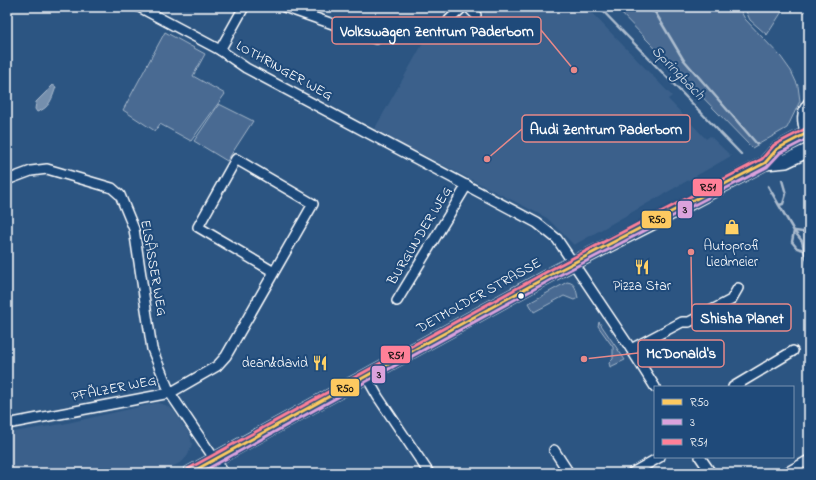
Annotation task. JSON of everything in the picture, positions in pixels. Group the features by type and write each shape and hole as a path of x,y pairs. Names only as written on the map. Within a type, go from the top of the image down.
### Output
{"main road":[{"path":"808,134 809,150"},
{"name":"DETMOLDER STRASSE","path":"190,473 573,264 765,163 777,149 808,134"},
{"name":"DETMOLDER STRASSE","path":"765,163 786,161 809,150"}],"street":[{"name":"LOTHRINGER WEG","path":"138,7 220,50 246,68 537,223 557,239 654,386"},
{"path":"220,50 244,7"},
{"path":"284,7 376,39"},
{"path":"449,20 463,7"},
{"path":"468,7 476,15"},
{"path":"808,134 802,118 809,102"},
{"path":"170,393 217,366 226,356 313,204 234,157 198,227 274,272"},
{"name":"ELSÄSSER WEG","path":"7,180 31,171 47,169 112,188 120,195 134,229 152,349 170,393"},
{"name":"BURGUNDER WEG","path":"398,301 467,185"},
{"path":"631,349 682,322 689,322 731,300 738,288"},
{"path":"735,386 793,351"},
{"path":"366,376 429,473"},
{"name":"PFÄLZER WEG","path":"7,424 170,393 224,473"},
{"path":"554,450 569,473"},
{"path":"632,473 658,458"},
{"path":"701,458 711,473"},
{"path":"786,473 809,460"}],"shaded area":[{"path":"491,7 586,7 672,96 668,99 706,139 710,136 731,156 574,245 547,218 374,130 435,22 463,33"},
{"path":"615,7 741,7 740,10 745,19 781,57 791,71 798,86 800,101 787,128 752,148"},
{"path":"744,7 781,7 783,10 767,35 750,20"},
{"path":"165,32 205,54 193,76 225,94 191,141 160,124 155,131 123,110"},
{"path":"53,85 56,87 50,102 45,108 37,112 35,109 36,102"},
{"path":"219,104 253,121 227,161 194,141"},
{"path":"567,282 574,285 578,298 574,300 564,296 534,312 529,303"},
{"path":"599,322 625,360 610,367 609,363 613,359 613,347 598,326"},
{"path":"157,403 165,405 173,410 190,435 192,444 188,455 183,461 161,473 7,473 7,433 63,424"}],"waterway":[{"name":"Springbach","path":"599,7 741,154"},
{"path":"638,7 655,12 683,59 757,144"},
{"path":"779,205 783,204 786,194 782,180"},
{"name":"Springbach","path":"768,186 794,231 792,242 797,248 804,250 809,267"},
{"name":"Springbach","path":"794,231 802,241 804,250"},
{"name":"Springbach","path":"795,231 803,232"}],"transit line":[{"name":"R51","path":"188,469 550,270 762,159 774,145 807,128"},
{"name":"R50","path":"190,473 552,274 765,163 777,149 809,132"},
{"name":"3","path":"200,473 554,278 767,167 780,153 809,138"}],"place":[{"name":"Volkswagen Zentrum Paderborn","path":"574,70"},
{"name":"Audi Zentrum Paderborn","path":"487,159"},
{"name":"Autoprofi Liedmeier","path":"732,227"},
{"name":"Shisha Planet","path":"691,252"},
{"name":"Pizza Star","path":"642,267"},
{"name":"McDonald's","path":"584,359"},
{"name":"dean&david","path":"320,363"}]}
